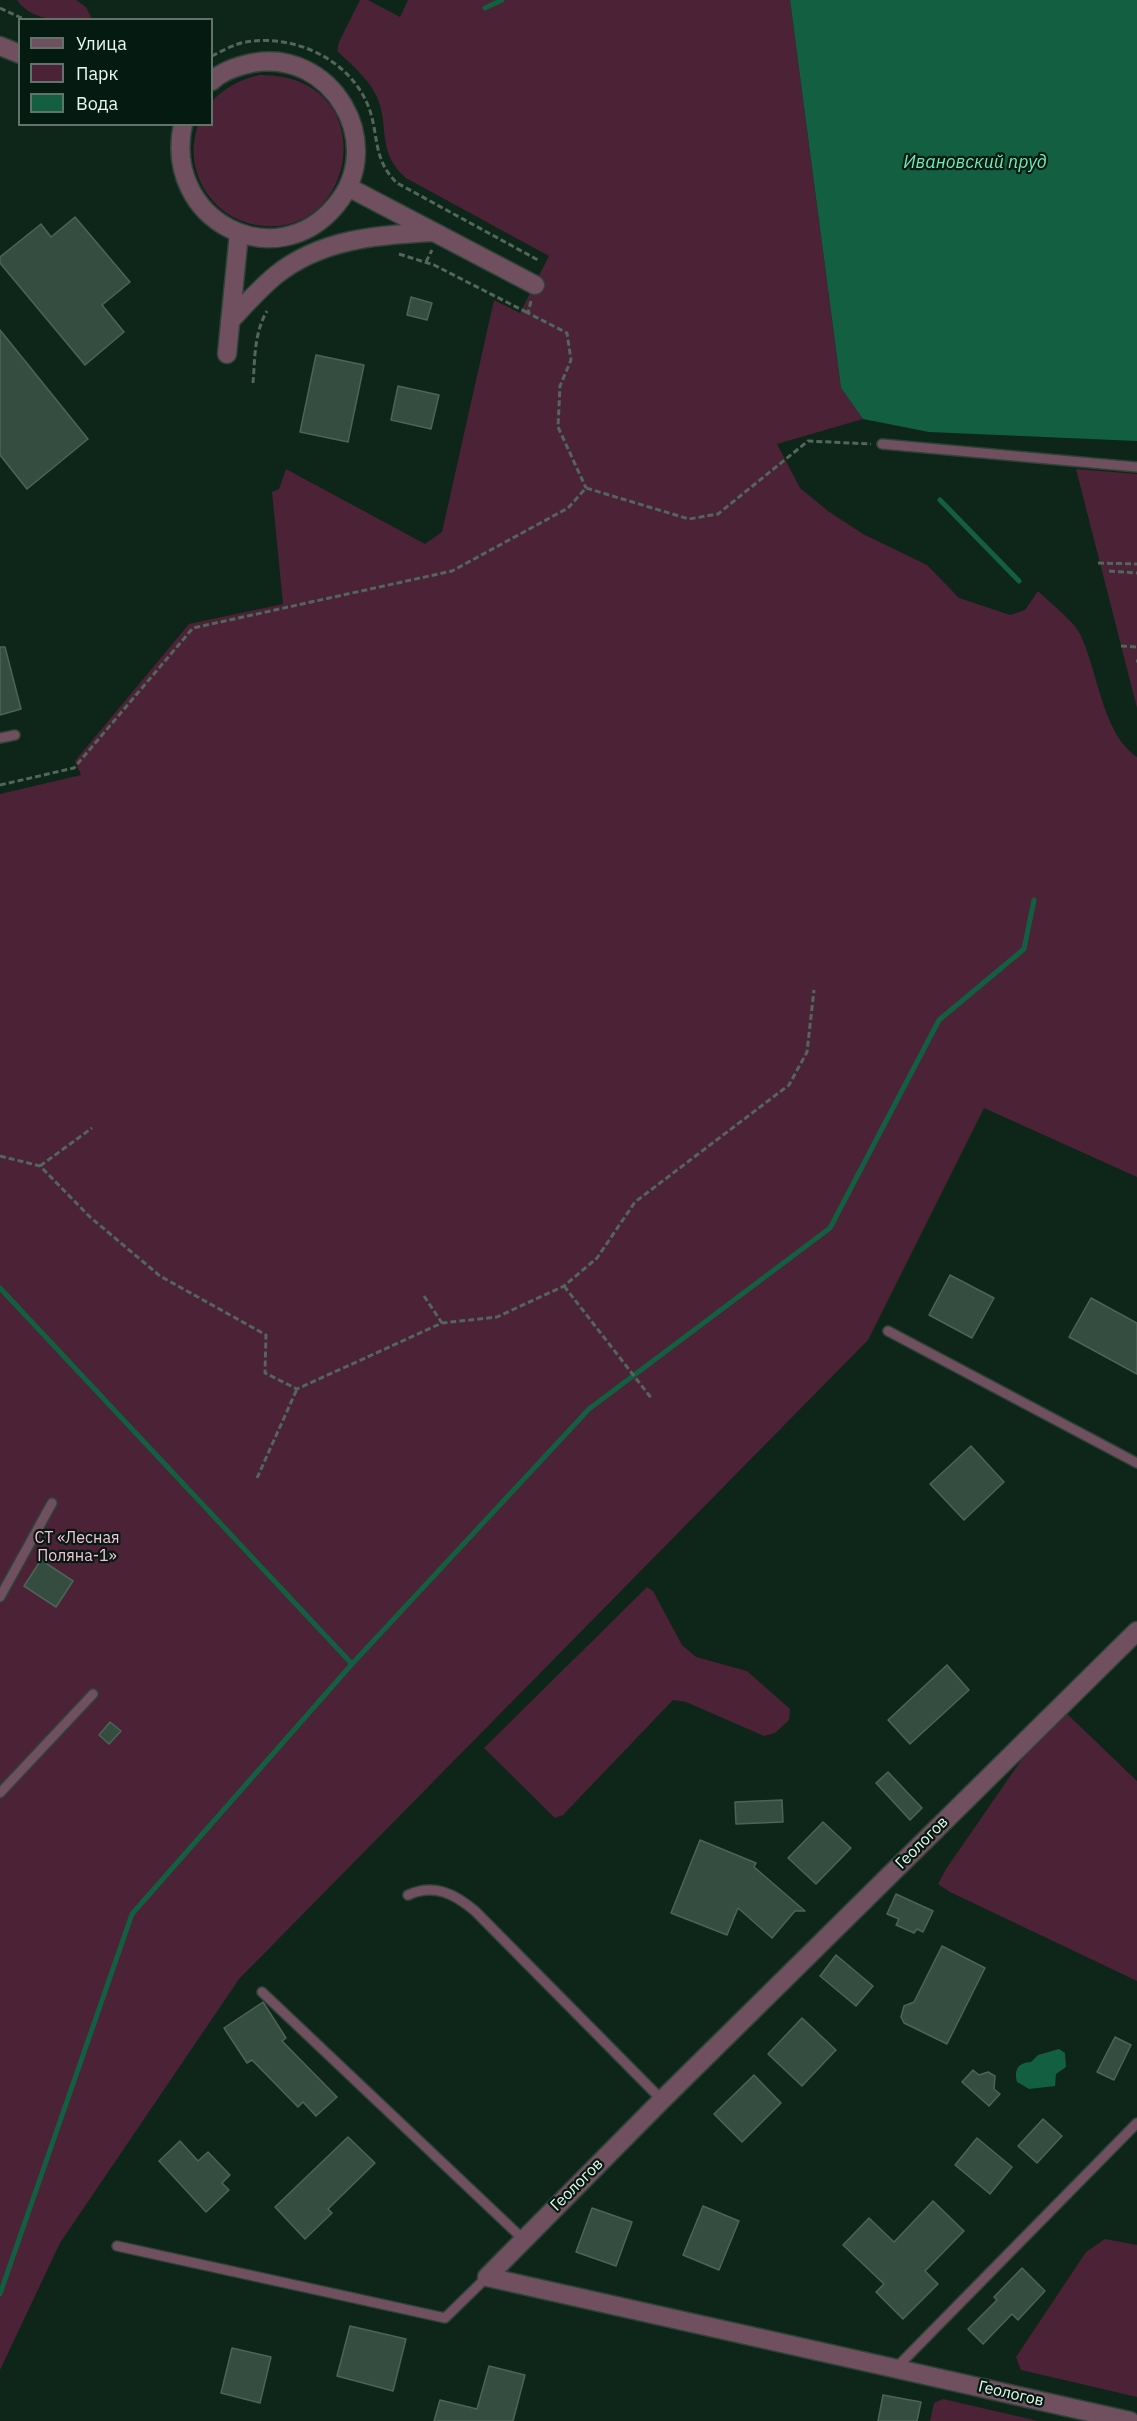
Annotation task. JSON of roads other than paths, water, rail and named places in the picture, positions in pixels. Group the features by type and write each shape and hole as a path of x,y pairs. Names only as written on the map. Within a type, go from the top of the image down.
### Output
{"street":[{"path":"0,46 18,53"},
{"path":"183,126 179,142 181,165 188,188 201,207 218,223 239,233 260,237 282,237 302,231 321,220 336,205 348,187 355,162 355,136 348,111 333,90 313,73 289,63 264,61 238,66 213,80"},
{"path":"348,187 535,285"},
{"path":"230,321 276,275 303,258 358,238 432,232"},
{"path":"227,354 239,233"},
{"name":"Геологов","path":"487,2277 662,2100 1137,1630"},
{"name":"Геологов","path":"487,2277 1130,2421"}],"lane":[{"path":"882,444 1137,467"},
{"path":"0,738 15,735"},
{"path":"888,1331 1137,1463"},
{"path":"0,1597 52,1503"},
{"path":"0,1793 93,1694"},
{"path":"408,1895 420,1890 446,1892 457,1896 475,1911 662,2100"},
{"path":"262,1992 523,2239"},
{"path":"896,2368 1137,2123"},
{"path":"117,2246 445,2318 487,2277"}],"water":[{"name":"Ивановский пруд","path":"790,0 1137,0 1137,441 929,432 863,419 841,388"},
{"path":"1059,2049 1065,2053 1066,2067 1056,2074 1055,2086 1029,2089 1017,2082 1016,2074 1020,2065 1031,2062 1038,2055"}],"waterway":[{"path":"485,8 502,0"},
{"path":"940,500 1019,581"},
{"path":"0,2294 132,1914 352,1664 589,1409 830,1228 939,1020 1024,949 1034,900"},
{"path":"0,1288 352,1664"}],"park label":[{"name":"СТ «Лесная Поляна-1»","path":"77,1547"}]}
